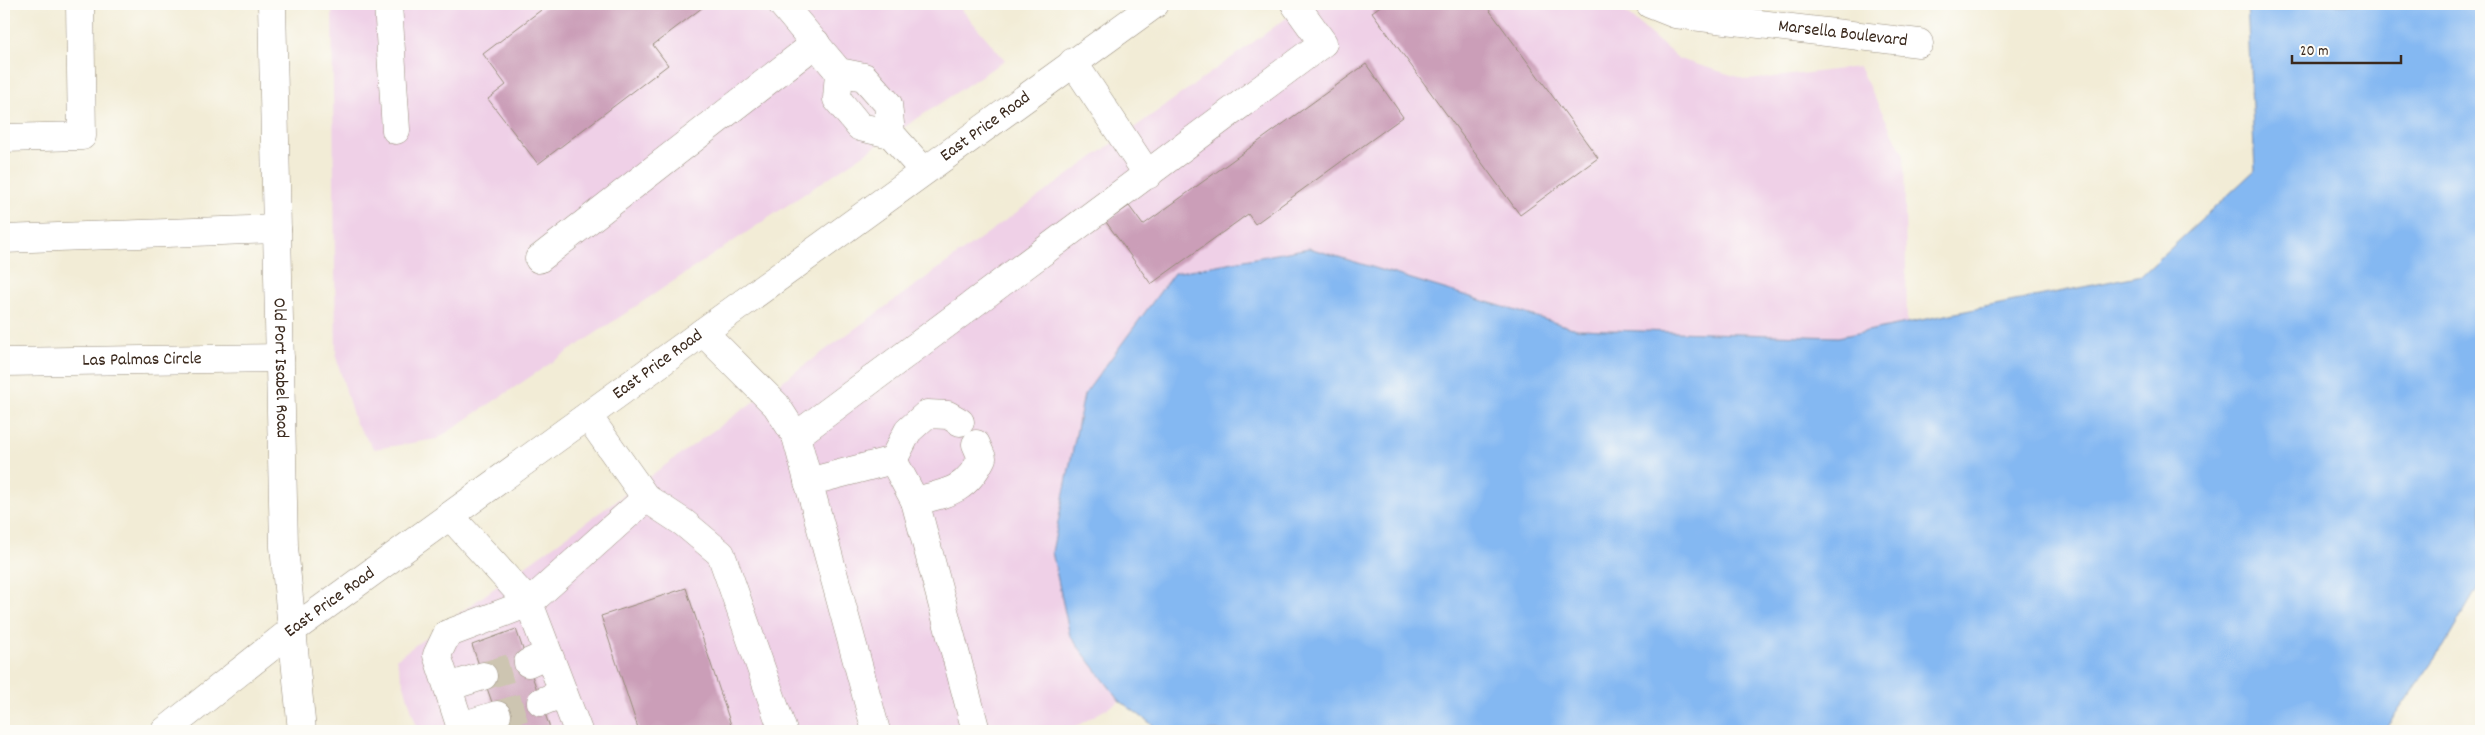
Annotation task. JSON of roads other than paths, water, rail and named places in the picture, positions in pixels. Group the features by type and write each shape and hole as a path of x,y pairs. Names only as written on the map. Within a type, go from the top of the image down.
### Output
{"street":[{"path":"4,138 82,136 80,4"},
{"name":"Old Port Isabel Road","path":"272,4 284,547 290,631 302,731"},
{"path":"388,4 396,130"},
{"path":"782,4 839,72 864,77 888,104 891,134"},
{"name":"East Price Road","path":"165,731 290,631 588,416 923,170 1155,4"},
{"path":"796,436 1323,43 1295,4"},
{"name":"Marsella Boulevard","path":"1650,4 1675,14 1919,44"},
{"path":"539,259 816,43"},
{"path":"1073,62 1148,175"},
{"path":"839,72 837,99 860,127 891,134 923,170"},
{"path":"4,239 277,229"},
{"path":"703,332 776,405 796,436 876,731"},
{"name":"Las Palmas Circle","path":"4,362 280,358"},
{"path":"808,482 893,460 908,431 927,414 948,415 960,422"},
{"path":"588,416 646,498 684,523 721,554 783,731"},
{"path":"915,501 951,492 974,475 982,458 976,444"},
{"path":"893,460 915,501 976,731"},
{"path":"497,715 461,729 437,655 447,634 529,603 646,498"},
{"path":"450,516 529,603 538,659 552,697 578,731"},
{"path":"448,687 483,676"}],"water":[{"path":"2247,4 2481,4 2481,582 2444,646 2384,731 1161,731 1120,701 1070,636 1052,552 1084,395 1174,273 1309,248 1576,329 1838,337 2142,275 2255,170"}],"tunnel":[{"path":"483,676 528,663"},
{"path":"497,715 541,702"}]}
